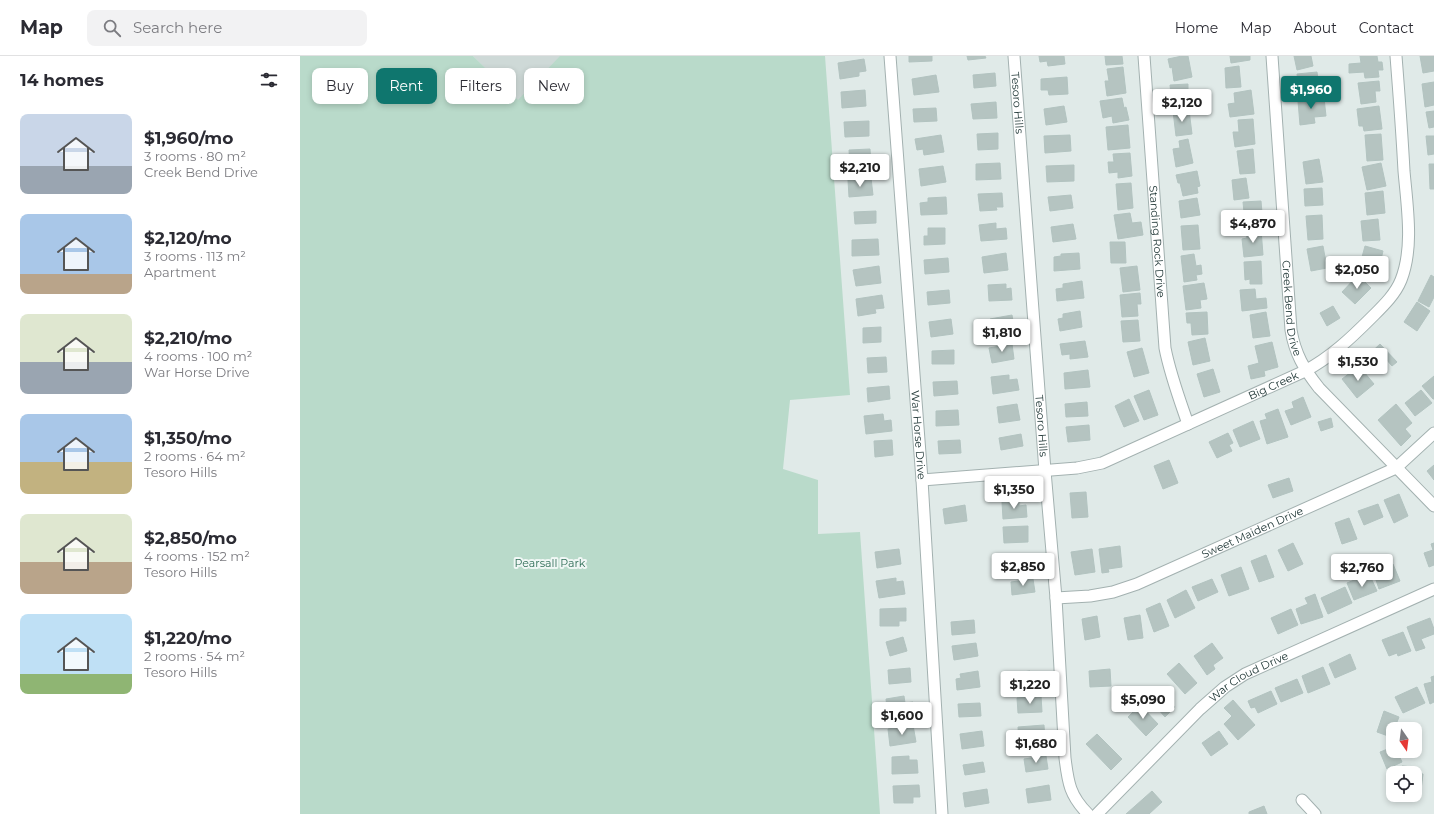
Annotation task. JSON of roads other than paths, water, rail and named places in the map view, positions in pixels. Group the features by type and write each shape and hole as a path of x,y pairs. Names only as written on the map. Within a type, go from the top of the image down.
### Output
{"street":[{"name":"War Horse Drive","path":"890,56 922,480 942,814"},
{"name":"Tesoro Hills","path":"1014,56 1056,598 1067,780 1072,795 1088,814"},
{"name":"Standing Rock Drive","path":"1144,56 1165,348 1168,367 1188,424"},
{"name":"Creek Bend Drive","path":"1272,56 1291,330 1296,352 1305,371 1319,388 1434,506"},
{"name":"Big Creek","path":"922,480 1077,468 1102,463 1305,371 1322,362 1349,340 1384,305 1396,290 1401,279 1407,251 1408,227 1396,56"},
{"name":"Sweet Maiden Drive","path":"1056,598 1090,596 1113,592 1137,584 1396,468 1434,433"},
{"name":"War Cloud Drive","path":"1097,814 1200,709 1224,687 1245,674 1434,589"},
{"path":"1302,800 1315,814"}],"park label":[{"name":"Pearsall Park","path":"550,563"}]}
